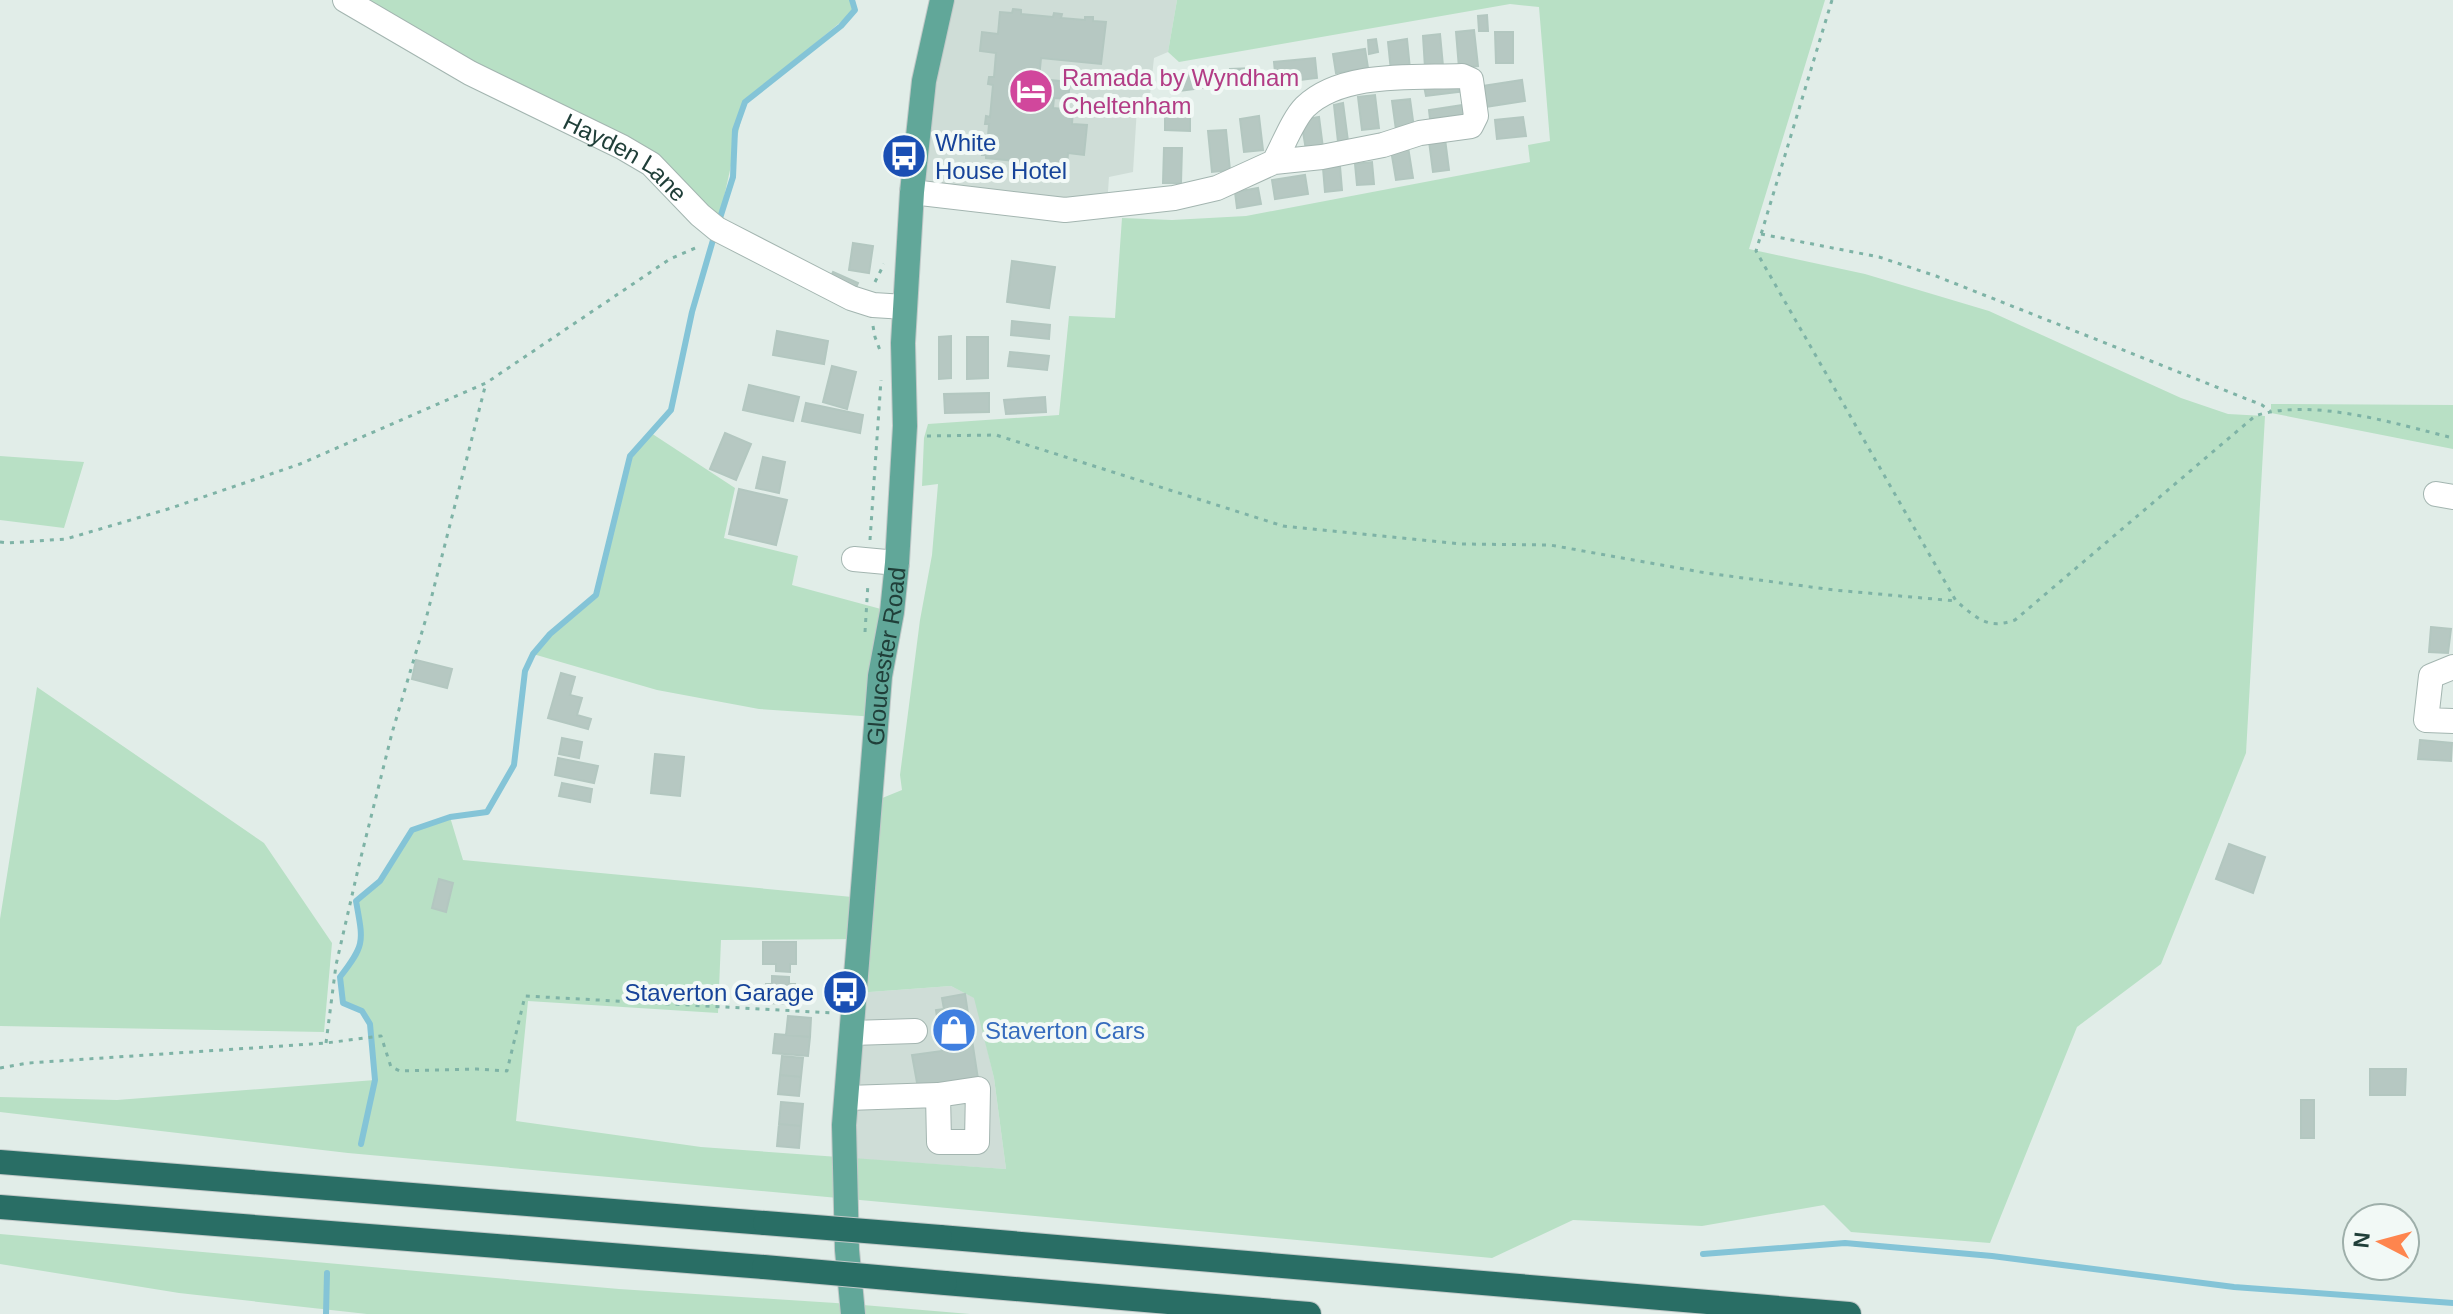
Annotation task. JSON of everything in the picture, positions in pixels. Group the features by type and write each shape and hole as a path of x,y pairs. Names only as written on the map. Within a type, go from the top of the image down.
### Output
{"highway":[{"path":"0,1162 1849,1314"},
{"path":"0,1207 764,1267 1309,1314"}],"main road":[{"name":"Gloucester Road","path":"853,1314 844,1186 852,1024 880,676 897,563 905,437 905,307 912,192 924,81 942,0"}],"street":[{"name":"Hayden Lane","path":"345,0 470,73 651,164 717,229 851,298 873,305 905,307"},
{"path":"912,192 1065,210 1174,198 1217,188 1274,162 1322,157 1383,145 1420,133 1471,126 1476,116 1471,80 1462,76 1354,81 1323,94 1303,108 1274,162"},
{"path":"861,560 897,563"},
{"path":"2453,667 2431,676 2426,720 2453,721"},
{"path":"852,1024 915,1031"},
{"path":"847,1098 938,1095"}],"path":[{"path":"1832,0 1756,251 1956,601 1986,624 2015,620 2255,416 2270,411 2309,409 2365,417 2453,438"},
{"path":"1761,234 1879,257 1936,276 2247,399 2270,411"},
{"path":"0,542 66,539 168,509 300,464 486,383 670,259 700,246"},
{"path":"883,356 875,337 873,305 875,281 889,255"},
{"path":"864,642 861,560 881,371"},
{"path":"326,1043 336,965 359,865 486,383"},
{"path":"905,437 996,435 1283,526 1461,544 1550,545 1706,573 1834,590 1956,601"},
{"path":"0,1068 28,1063 326,1043 381,1036 391,1067 400,1071 507,1071 525,996 852,1024"}],"shaded area":[{"path":"942,0 1177,0 1168,52 1154,58 1149,104 1137,108 1133,172 1109,177 1107,206 912,192"},
{"path":"951,986 975,998 994,1078 1006,1169 844,1158 856,993"}],"green space":[{"path":"343,0 854,0 855,10 745,102 717,229 651,164"},
{"path":"1177,0 1825,0 1749,249 1865,274 1989,311 2181,398 2228,414 2265,416 2246,753 2161,964 2077,1027 1990,1243 1851,1232 1824,1205 1702,1226 1573,1220 1492,1258 348,1153 0,1112 0,1097 117,1100 375,1080 370,1024 362,1011 343,1003 340,977 360,942 356,901 380,881 412,830 450,817 463,860 863,898 870,803 902,790 900,775 920,620 932,555 938,484 922,486 924,438 928,424 1059,415 1069,316 1115,318 1122,218 1172,220 1246,216 1530,162 1528,145 1550,141 1539,7 1510,4 1179,62 1168,52","holes":["860,939 856,993 951,986 974,998 994,1078 1006,1169 701,1147 516,1121 528,1001 718,1013 721,940"]},
{"path":"2271,404 2453,405 2453,449 2271,413"},
{"path":"651,433 735,488 724,538 798,556 792,585 892,612 876,717 759,709 657,690 533,654 550,634 596,594 630,456"},
{"path":"0,456 84,462 64,528 0,520"},
{"path":"37,687 264,843 332,943 324,1032 0,1026 0,919"},
{"path":"0,1234 619,1289 970,1314 367,1314 179,1293 0,1264"}],"building":[{"name":"Ramada by Wyndham Cheltenham","path":"1013,9 1021,10 1021,14 1053,17 1054,13 1062,14 1061,18 1085,20 1085,17 1093,17 1093,21 1106,22 1101,64 1041,58 1039,79 1070,82 1068,99 1054,98 1053,108 1073,110 1072,124 1087,125 1084,155 1068,153 1067,166 986,158 982,155 983,148 987,148 989,124 985,124 986,116 990,117 993,85 988,84 989,77 994,77 996,53 980,51 982,32 998,34 1000,12 1012,13"},
{"path":"1487,15 1488,31 1479,31 1478,16"},
{"path":"1474,30 1478,66 1459,68 1456,32"},
{"path":"1495,32 1513,32 1513,63 1496,63"},
{"path":"1440,34 1443,66 1425,68 1423,36"},
{"path":"1376,39 1378,52 1369,54 1368,40"},
{"path":"1407,39 1410,69 1391,71 1388,42"},
{"path":"1365,49 1368,68 1336,73 1333,54"},
{"path":"1315,58 1317,78 1276,83 1274,62"},
{"path":"1255,68 1256,84 1231,85 1230,69"},
{"path":"1201,71 1203,88 1172,92 1169,75"},
{"path":"1522,80 1525,101 1485,107 1482,86"},
{"path":"1458,82 1459,92 1426,96 1424,86"},
{"path":"1375,95 1379,128 1362,130 1358,97"},
{"path":"1410,99 1414,128 1396,130 1392,101"},
{"path":"1343,103 1348,141 1338,142 1334,105"},
{"path":"1463,105 1464,115 1430,119 1429,110"},
{"path":"1165,112 1190,112 1190,131 1165,130"},
{"path":"1259,116 1263,150 1244,152 1240,119"},
{"path":"1319,117 1323,148 1306,150 1301,120"},
{"path":"1523,117 1526,136 1497,139 1495,120"},
{"path":"1226,130 1230,170 1212,172 1208,131"},
{"path":"1445,139 1449,170 1433,172 1429,141"},
{"path":"1408,147 1413,178 1396,180 1391,150"},
{"path":"1164,148 1182,148 1181,183 1163,183"},
{"path":"1372,162 1374,184 1357,185 1355,164"},
{"path":"1340,166 1342,190 1325,192 1323,168"},
{"path":"1305,175 1308,194 1275,199 1272,180"},
{"path":"1258,188 1261,204 1237,208 1235,192"},
{"path":"853,243 873,246 869,273 849,270"},
{"path":"1012,261 1055,267 1049,308 1007,302"},
{"path":"833,272 858,283 854,292 829,281"},
{"path":"1012,321 1050,325 1049,339 1011,335"},
{"path":"777,331 828,341 824,364 773,355"},
{"path":"951,336 951,378 939,379 939,337"},
{"path":"967,337 988,337 988,378 967,379"},
{"path":"1010,352 1049,356 1047,370 1008,366"},
{"path":"832,366 856,372 847,409 823,402"},
{"path":"749,385 799,397 793,421 743,410"},
{"path":"989,393 989,412 945,413 944,394"},
{"path":"1045,397 1046,412 1006,414 1004,400"},
{"path":"806,403 863,415 860,433 802,421"},
{"path":"725,433 751,444 736,480 710,469"},
{"path":"763,457 785,462 779,493 756,488"},
{"path":"739,489 787,500 776,545 729,534"},
{"path":"2431,627 2451,629 2448,653 2429,652"},
{"path":"416,660 452,669 447,688 412,679"},
{"path":"561,673 575,677 570,695 582,698 577,715 591,719 588,729 548,718"},
{"path":"562,738 582,742 579,758 559,754"},
{"path":"2420,740 2452,743 2451,761 2418,759"},
{"path":"655,754 684,757 680,796 651,793"},
{"path":"558,758 598,766 594,783 555,775"},
{"path":"562,783 592,789 590,802 559,796"},
{"path":"2229,844 2265,857 2253,893 2216,879"},
{"path":"439,879 453,883 446,912 432,908"},
{"path":"763,942 796,942 796,964 790,964 790,972 776,971 776,964 763,964"},
{"path":"772,976 789,977 789,984 795,984 795,1004 765,1003 766,984 772,984"},
{"name":"Staverton Cars","path":"965,994 978,1079 918,1088 912,1055 942,1051 936,1010 944,1009 942,998"},
{"path":"788,1016 811,1018 810,1037 786,1035"},
{"path":"775,1034 810,1037 808,1056 773,1053"},
{"path":"782,1056 803,1058 801,1077 780,1075"},
{"path":"2370,1069 2406,1069 2405,1095 2370,1095"},
{"path":"780,1075 801,1077 799,1096 778,1094"},
{"path":"2301,1100 2314,1100 2314,1138 2301,1138"},
{"path":"781,1102 803,1104 801,1126 779,1124"},
{"path":"779,1124 801,1126 799,1148 777,1146"}],"waterway":[{"path":"720,218 733,177 735,130 745,102 841,26 855,10 852,0"},
{"path":"361,1144 375,1080 370,1024 362,1011 343,1003 340,977 360,942 356,901 380,881 412,830 450,817 487,812 514,765 525,671 533,654 550,634 596,595 630,456 671,410 692,312 713,240"},
{"path":"1703,1254 1845,1243 1992,1256 2234,1287 2453,1303"},
{"path":"326,1314 327,1273"}],"place":[{"name":"Ramada by Wyndham Cheltenham","path":"1031,91"},
{"name":"White House Hotel","path":"904,156"},
{"name":"Staverton Garage","path":"845,992"},
{"name":"Staverton Cars","path":"954,1030"}]}
